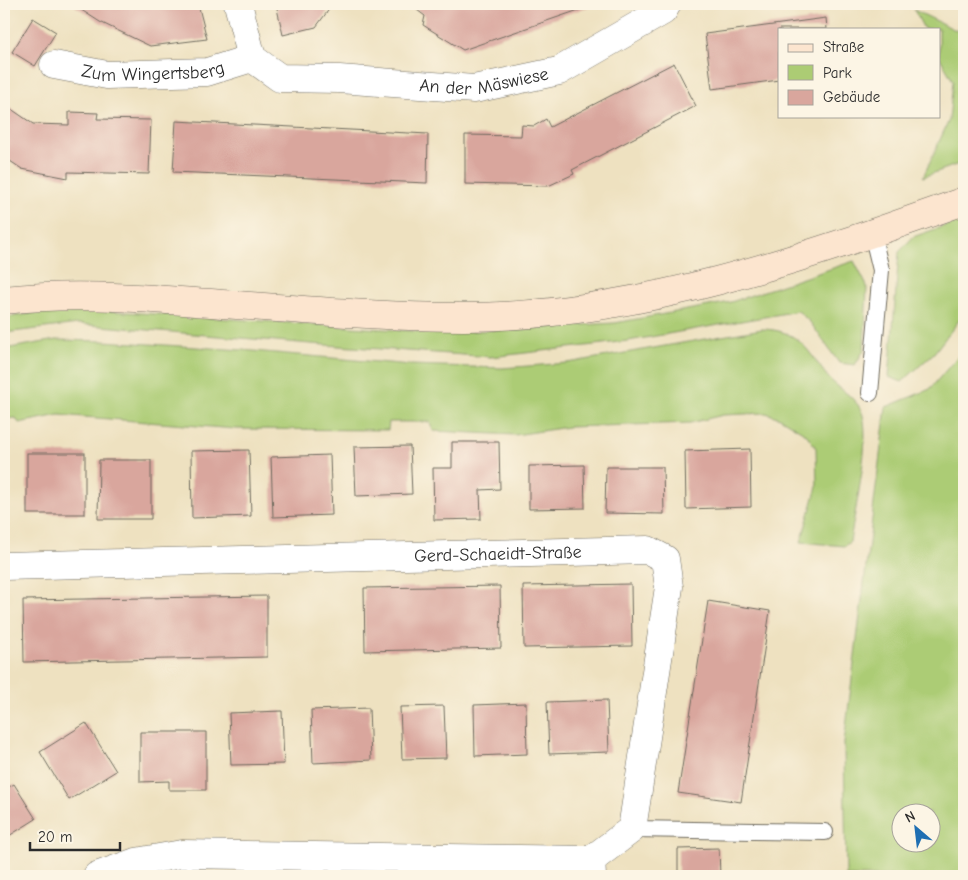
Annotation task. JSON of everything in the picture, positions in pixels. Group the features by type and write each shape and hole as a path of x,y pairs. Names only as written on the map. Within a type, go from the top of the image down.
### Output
{"main road":[{"path":"4,300 40,296 139,298 354,313 465,317 542,313 617,303 733,277 872,234 964,201"},
{"path":"4,290 40,296"}],"street":[{"name":"Zum Wingertsberg","path":"54,65 107,75 207,72 252,58 238,4"},
{"name":"An der Mäswiese","path":"252,58 280,78 339,79 474,89 559,71 662,11 667,4"},
{"name":"Gerd-Schaeidt-Straße","path":"4,566 648,550 665,559 669,587 632,830"},
{"path":"97,876 136,862 182,854 592,868 632,830"}],"lane":[{"path":"870,393 881,270 872,234"},
{"path":"632,830 825,832"}],"green space":[{"path":"914,10 964,34 964,162 923,177 949,120 953,81 940,58 940,28 923,28"},
{"path":"964,219 964,314 934,353 902,382 889,377 899,252 913,237"},
{"path":"854,261 867,286 864,350 855,365 839,363 810,322 798,311 628,341 491,357 78,324 4,333 4,318 65,308 442,333 615,323 731,302"},
{"path":"762,329 784,332 799,341 828,377 858,404 861,410 865,436 862,474 850,542 844,546 801,542 817,487 816,448 806,434 780,418 766,413 723,415 690,423 568,427 515,435 433,431 430,422 389,422 388,430 236,429 59,415 19,423 16,418 4,419 4,349 56,340 103,341 242,350 411,365 502,368 568,363"},
{"path":"964,349 964,876 846,876 844,743 886,407 930,389"}],"building":[{"path":"72,4 198,4 207,39 150,46 100,22"},
{"path":"276,4 333,4 316,27 283,35"},
{"path":"409,4 596,4 463,50 423,25 425,16"},
{"path":"33,18 56,32 35,66 12,52"},
{"path":"826,18 827,28 778,28 778,80 712,89 705,34"},
{"path":"674,63 696,106 572,170 574,174 548,186 465,184 465,135 521,136 522,125 534,126 546,119 550,127"},
{"path":"4,104 33,124 69,125 69,112 98,113 97,119 151,120 149,174 68,172 68,178 22,169 4,157"},
{"path":"176,121 428,134 427,183 173,172"},
{"path":"452,442 499,442 500,489 480,490 481,519 434,520 433,468 452,468"},
{"path":"410,446 412,494 356,496 354,447"},
{"path":"750,449 751,507 686,509 685,451"},
{"path":"249,450 251,516 192,518 191,451"},
{"path":"27,453 85,453 85,514 27,514"},
{"path":"330,455 332,515 273,517 271,457"},
{"path":"99,460 151,460 151,519 98,519"},
{"path":"584,465 585,508 529,509 529,466"},
{"path":"606,467 663,467 664,514 605,513"},
{"path":"631,584 632,646 524,648 523,586"},
{"path":"500,586 501,648 365,651 364,588"},
{"path":"267,596 267,657 24,662 23,600"},
{"path":"708,601 770,611 741,802 678,793"},
{"path":"607,700 609,752 549,754 547,702"},
{"path":"526,703 527,754 475,756 474,705"},
{"path":"444,706 446,758 402,759 400,707"},
{"path":"369,708 371,760 313,763 311,710"},
{"path":"282,711 284,764 231,765 229,713"},
{"path":"86,723 116,771 69,800 40,752"},
{"path":"140,732 206,732 206,790 169,790 169,781 140,782"},
{"path":"14,784 36,819 4,839 4,790"},
{"path":"719,848 720,876 678,876 678,849"}]}
